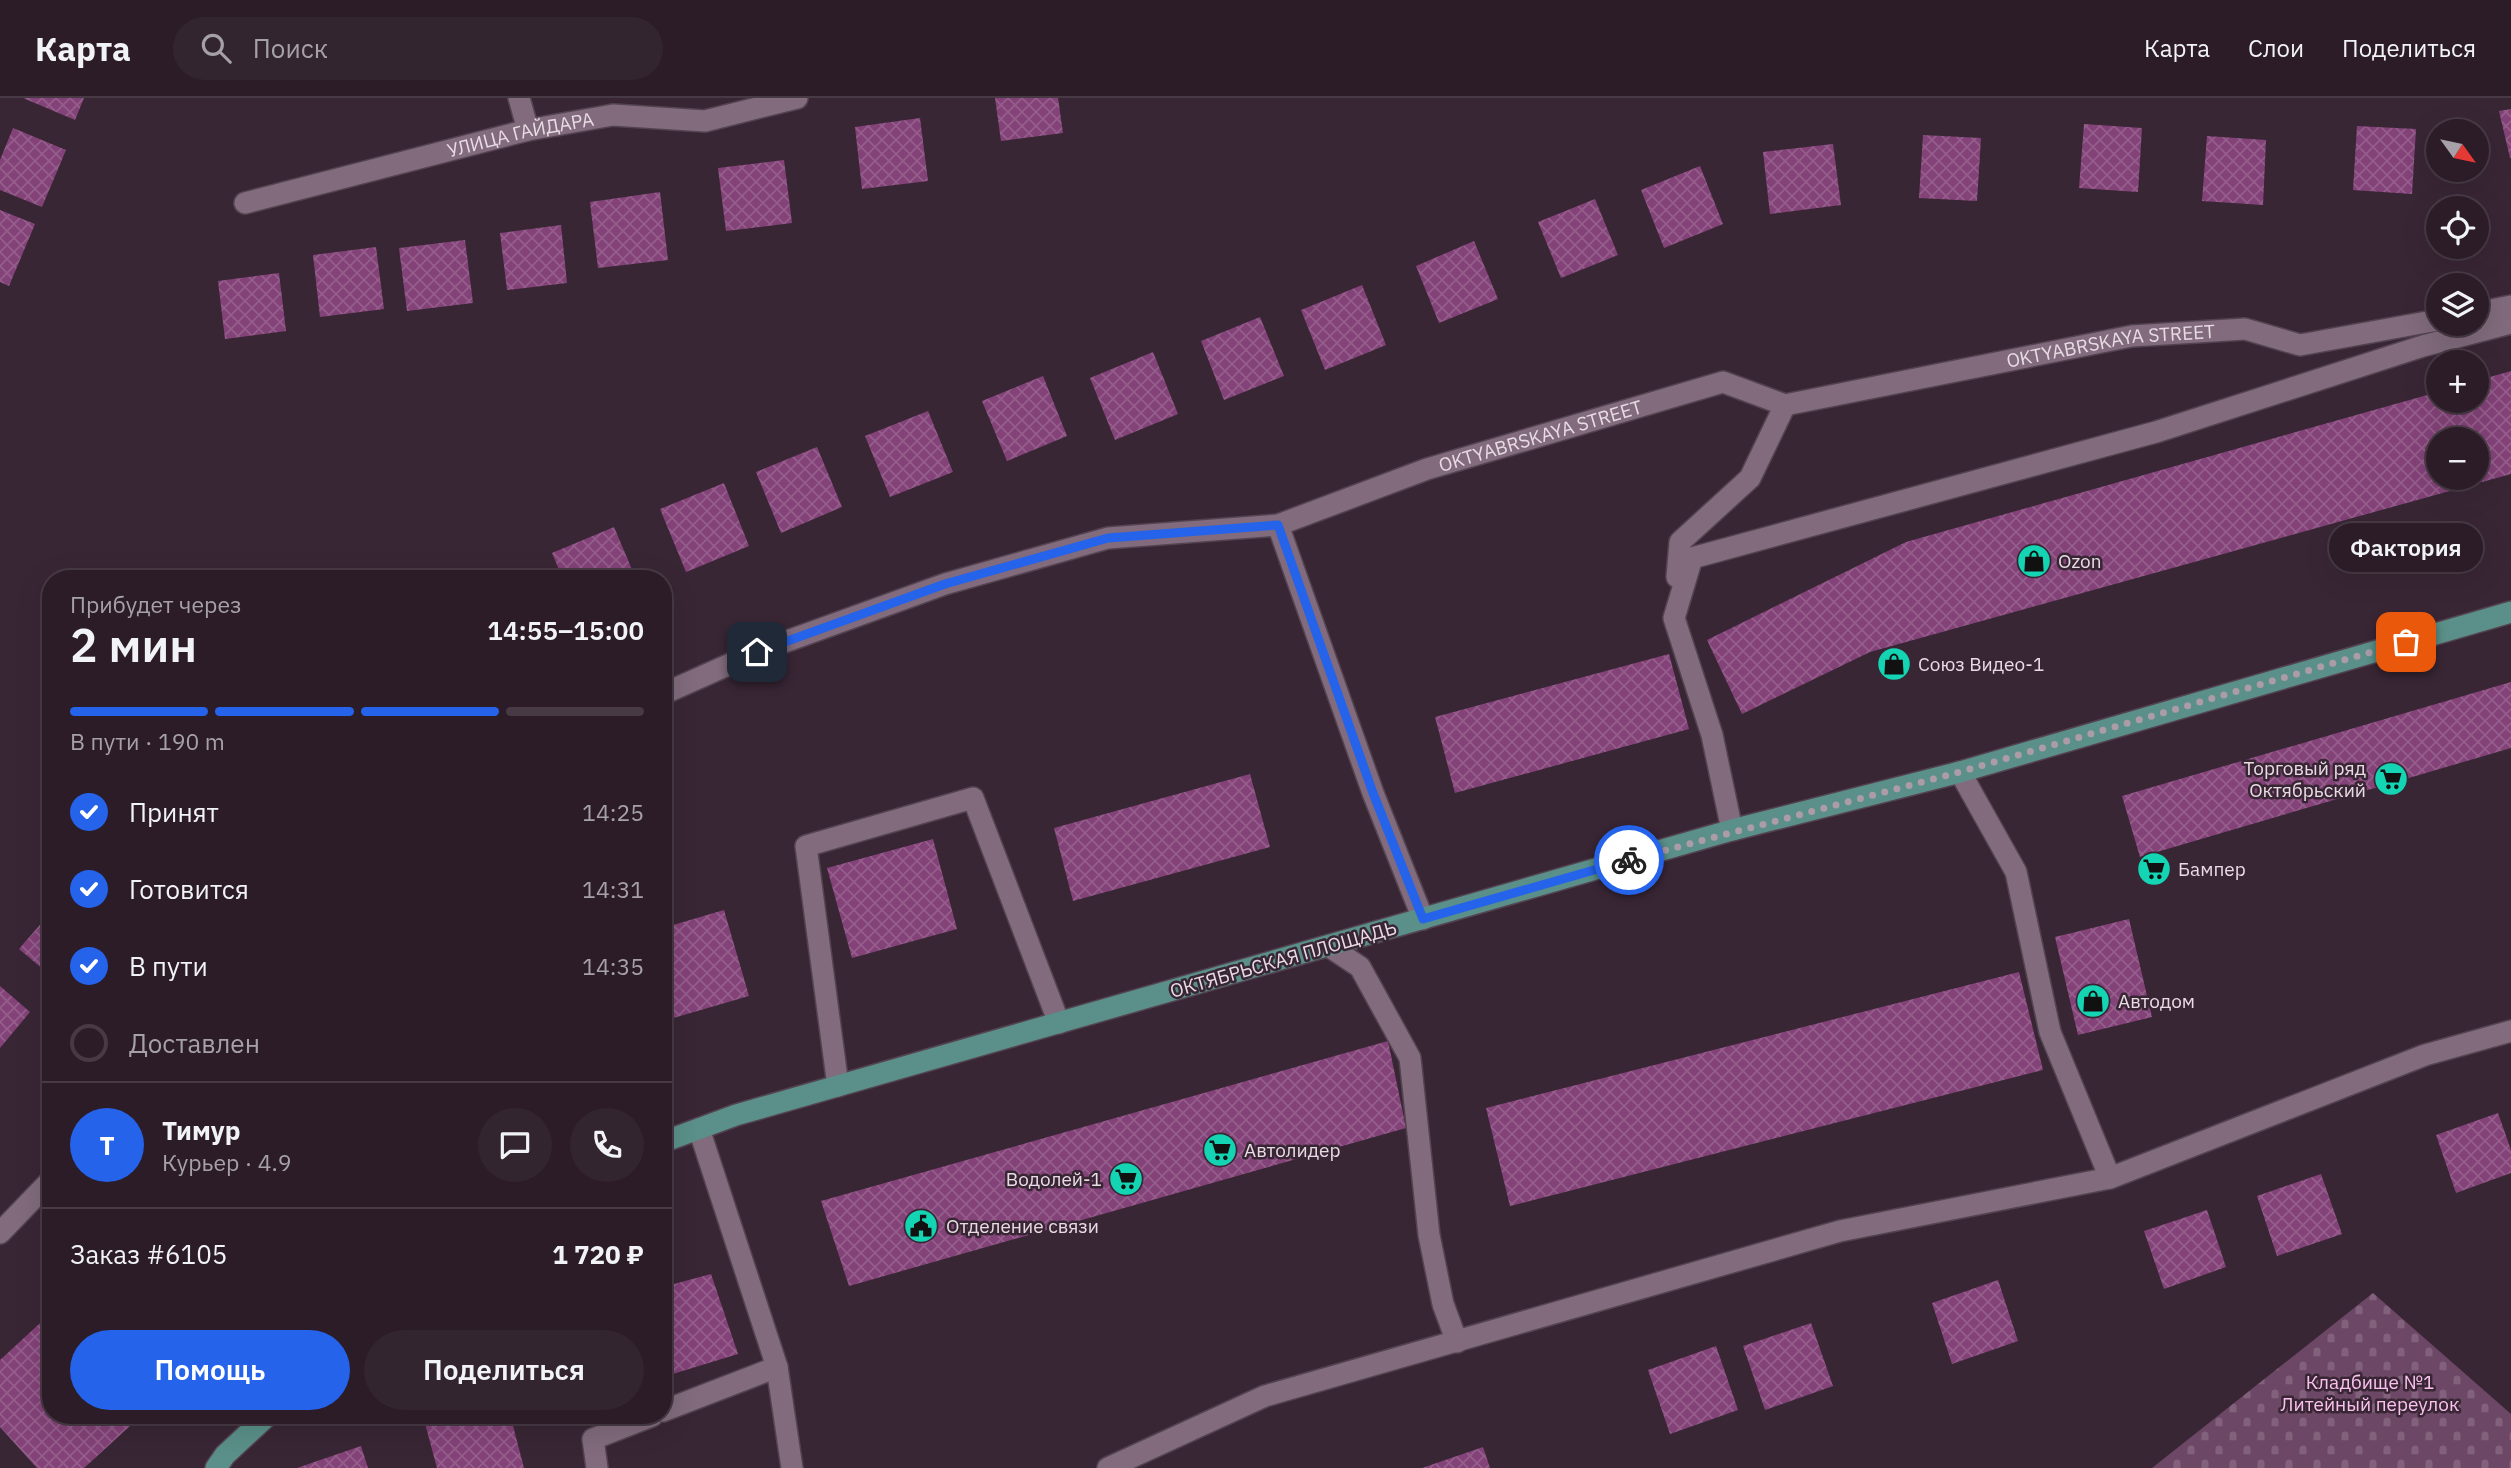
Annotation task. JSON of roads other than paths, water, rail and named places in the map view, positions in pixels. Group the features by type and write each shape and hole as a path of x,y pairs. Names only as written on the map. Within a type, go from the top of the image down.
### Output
{"main road":[{"name":"ОКТЯБРЬСКАЯ ПЛОЩАДЬ","path":"672,1139 838,1086 1732,830 1960,772 2511,612"},
{"path":"216,1468 225,1455 258,1424"}],"street":[{"path":"520,98 528,130"},
{"name":"УЛИЦА ГАЙДАРА","path":"245,203 528,130 613,115 705,121 797,98"},
{"path":"2489,310 2511,306"},
{"name":"OKTYABRSKAYA STREET","path":"672,690 757,652 945,584 1108,538 1278,525 1427,469 1723,382 1785,405 2132,336 2245,329 2300,345 2426,322"},
{"path":"1674,618 1692,558 2156,432 2423,346 2511,323"},
{"path":"1732,830 1712,735 1674,618 1680,542 1750,478 1785,405"},
{"path":"1278,525 1373,793 1423,919"},
{"path":"1960,772 2015,872 2050,1032 2110,1178"},
{"path":"838,1086 806,846 973,797 1059,1023"},
{"path":"1330,947 1360,967 1410,1058 1429,1235 1443,1304 1457,1342"},
{"path":"1108,1468 1265,1396 1840,1231 2110,1178 2426,1055 2511,1031"},
{"path":"699,1129 777,1367 792,1468"},
{"path":"0,1233 42,1189"},
{"path":"672,1408 777,1367"},
{"path":"597,1468 593,1439 631,1424"}],"place":[{"name":"Ozon","path":"2034,561"},
{"name":"Фактория","path":"2406,642"},
{"name":"Союз Видео-1","path":"1894,664"},
{"name":"Торговый ряд Октябрьский","path":"2391,779"},
{"name":"Бампер","path":"2154,869"},
{"name":"Автодом","path":"2093,1001"},
{"name":"Автолидер","path":"1220,1150"},
{"name":"Водолей-1","path":"1126,1179"},
{"name":"Отделение связи","path":"921,1226"}],"park label":[{"name":"Кладбище №1 Литейный переулок","path":"2370,1393"}]}
